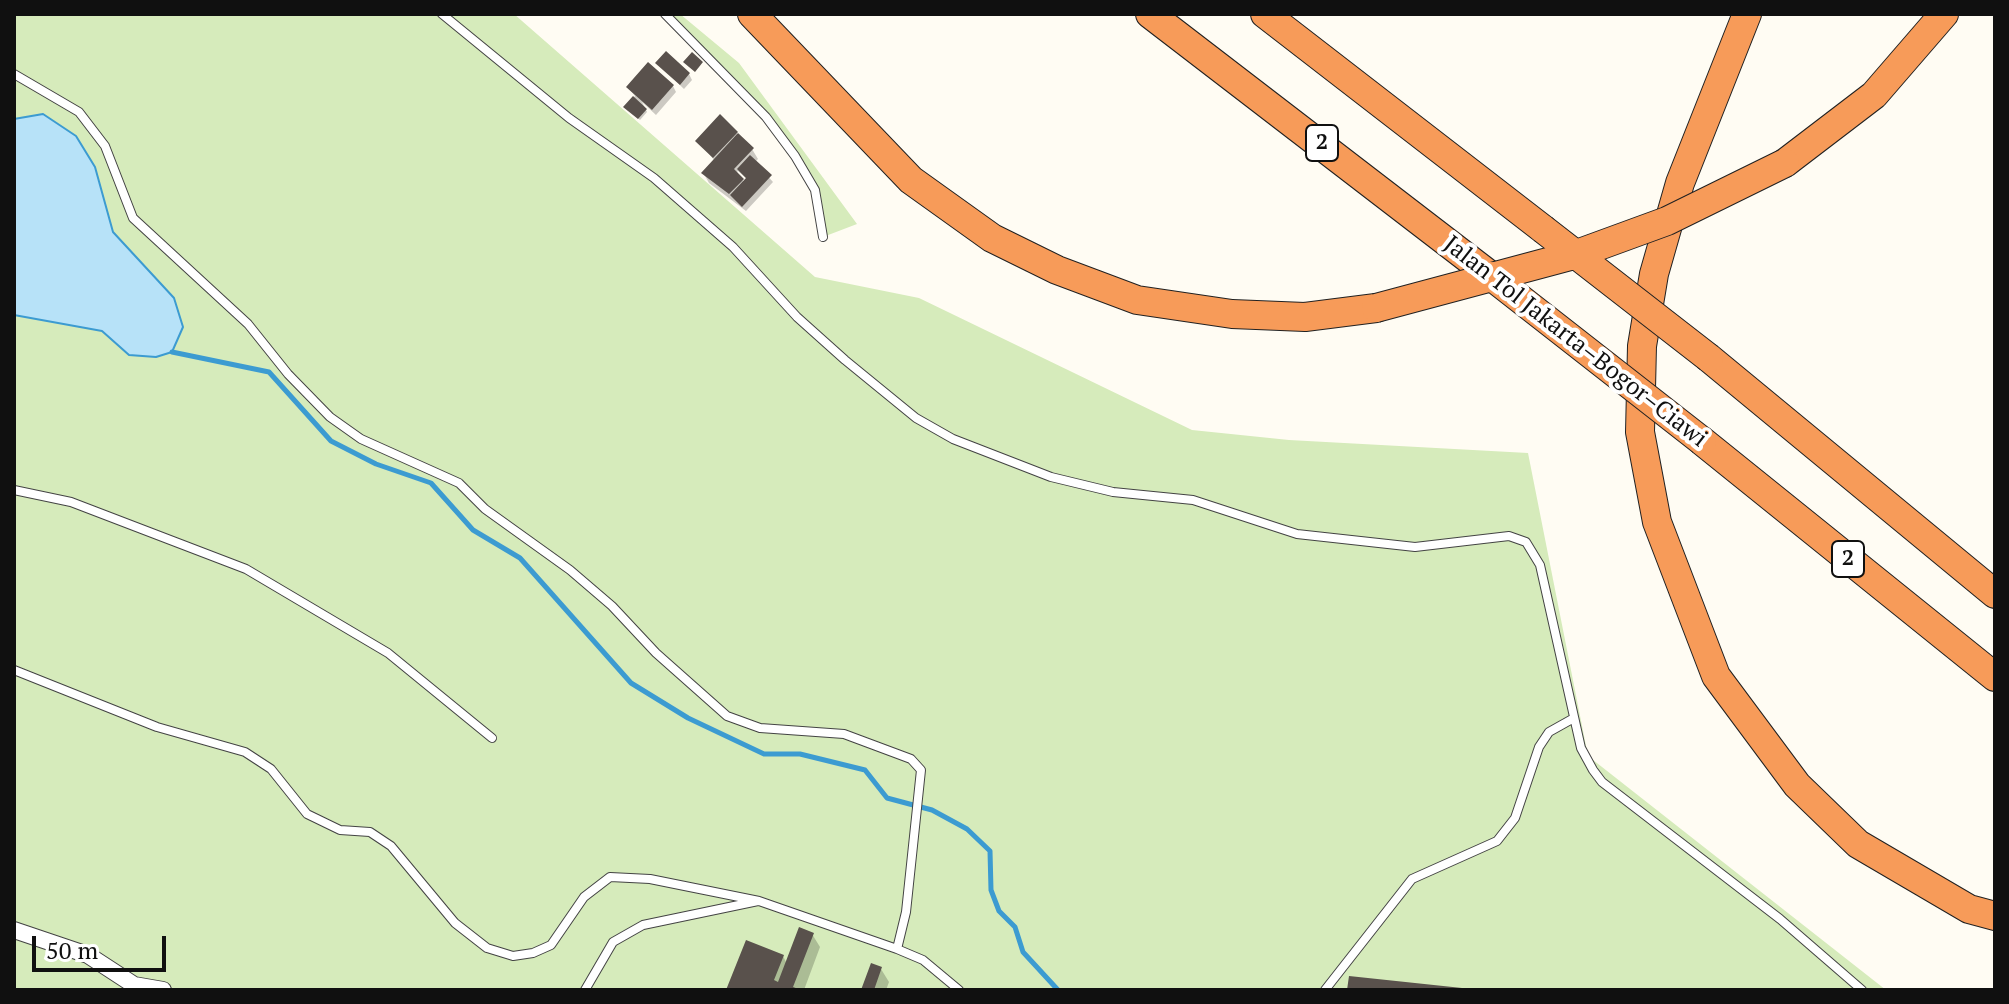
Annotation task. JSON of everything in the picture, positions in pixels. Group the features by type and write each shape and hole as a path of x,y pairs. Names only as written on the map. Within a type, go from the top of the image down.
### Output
{"highway":[{"path":"752,14 876,148 911,180 992,238 1057,270 1137,300 1232,314 1305,317 1376,308 1574,255 1667,221 1785,163 1874,95 1944,14"},
{"name":"Jalan Tol Jakarta–Bogor–Ciawi","path":"1150,14 1279,109 1702,441 1995,677"},
{"path":"1265,14 1709,358 1995,594"},
{"path":"1747,14 1680,183 1654,274 1642,346 1640,432 1657,522 1716,676 1797,785 1858,844 1969,909 1995,916"}],"street":[{"path":"14,930 88,955 134,985 163,990"}],"lane":[{"path":"442,14 569,118 654,178 733,247 797,317 845,360 916,418 953,439 1051,477 1113,492 1193,500 1297,534 1415,547 1509,536 1526,542 1540,565 1560,642 1581,748 1602,782 1780,919 1862,990"},
{"path":"665,14 766,117 795,156 815,190 823,237"},
{"path":"14,74 79,112 105,146 133,218 248,324 288,374 330,417 361,439 459,483 485,509 570,570 612,606 656,653 727,716 760,728 844,734 911,759 921,770 906,912 897,949"},
{"path":"14,490 71,502 246,569 388,653 492,738"},
{"path":"14,670 157,727 245,752 271,769 307,814 340,830 370,832 391,846 455,923 487,948 513,956 533,953 551,945 584,897 610,877 675,882 759,901 897,949 923,960 959,990"},
{"path":"1325,990 1412,879 1497,841 1515,818 1539,747 1549,732 1574,718"},
{"path":"585,990 613,942 643,925 759,901"}],"green space":[{"path":"14,14 514,14 815,277 919,298 1192,430 1289,440 1528,453 1588,756 1886,990 14,990"},
{"path":"665,14 680,14 739,63 857,224 823,237 815,190 766,117"}],"water":[{"path":"43,114 76,136 95,167 113,232 174,298 183,327 172,352 156,357 129,355 102,331 14,315 14,119"}],"building":[{"path":"666,51 690,73 680,85 655,63"},
{"path":"692,52 703,62 695,72 683,62"},
{"path":"648,62 674,85 652,110 626,87"},
{"path":"633,96 647,109 638,119 623,107"},
{"path":"720,114 738,132 713,158 695,141"},
{"path":"738,133 754,148 734,169 744,179 729,194 701,173"},
{"path":"750,155 772,175 742,207 730,195 746,178 737,169"},
{"path":"799,927 814,933 793,987 801,990 726,990 746,940 784,955 774,980 778,982"},
{"path":"871,963 882,967 874,990 861,990"},
{"path":"1349,976 1462,988 1462,990 1347,990"}],"waterway":[{"path":"172,352 269,372 331,441 376,464 431,483 473,530 520,558 631,683 688,718 764,754 800,754 865,770 887,798 932,810 967,829 990,851 991,890 999,911 1015,927 1023,952 1058,990"}]}
